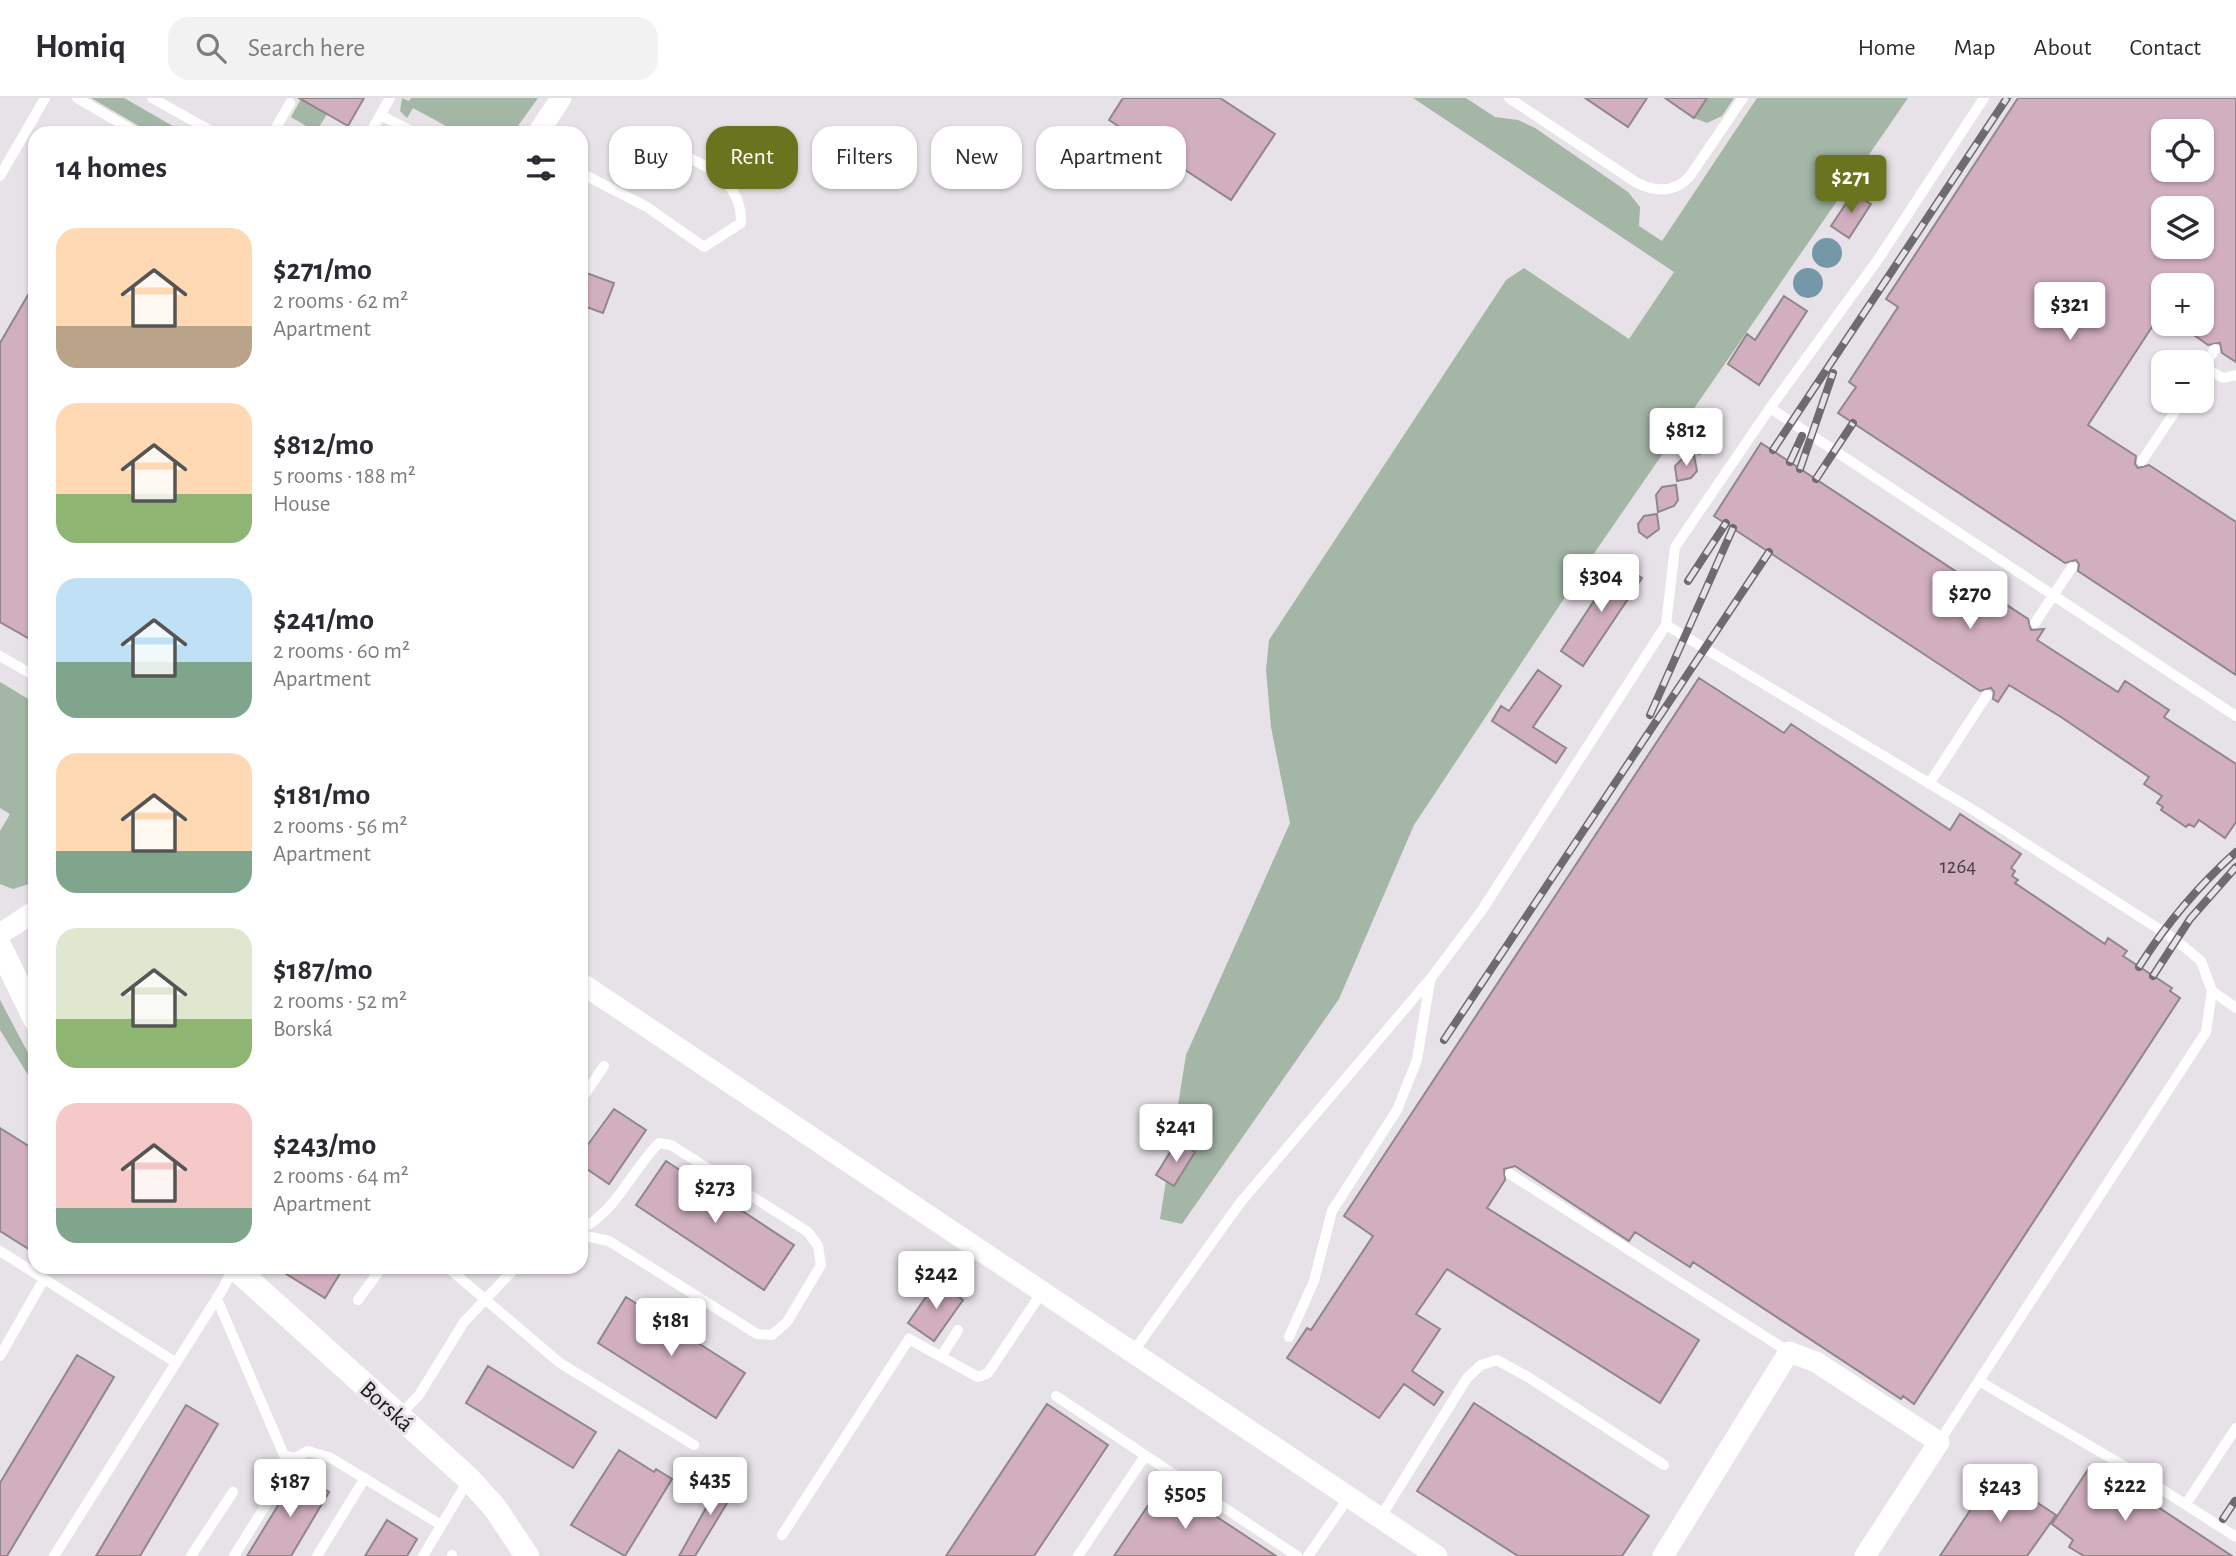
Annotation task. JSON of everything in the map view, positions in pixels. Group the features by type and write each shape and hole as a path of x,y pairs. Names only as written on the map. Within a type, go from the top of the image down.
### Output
{"street":[{"path":"543,126 561,98"},
{"path":"0,934 28,916"},
{"path":"0,947 28,1005"},
{"path":"588,988 1437,1556"},
{"name":"Borská","path":"242,1274 469,1479 495,1507 527,1556"},
{"path":"1663,1556 1789,1352 1816,1362 1939,1442 1865,1556"}],"lane":[{"path":"29,126 46,98"},
{"path":"77,98 125,126"},
{"path":"152,98 202,126"},
{"path":"373,126 390,98"},
{"path":"1509,98 1637,183 1661,190 1686,181 1743,98"},
{"path":"1133,1352 1240,1203 1431,978 1482,910 1666,625 1675,547 1770,408 1879,258 1984,98"},
{"path":"277,126 290,103"},
{"path":"380,115 401,126"},
{"path":"0,176 28,129"},
{"path":"612,189 646,207 704,247 741,223 741,203 716,172 692,160"},
{"path":"588,177 609,188"},
{"path":"2214,374 2223,378 2236,375"},
{"path":"1770,408 2236,716"},
{"path":"2142,461 2174,413"},
{"path":"2035,623 2072,567"},
{"path":"1666,625 1929,784 2176,940 2201,961 2212,991 2206,1032 1939,1442"},
{"path":"0,656 28,672"},
{"path":"1929,784 1987,695"},
{"path":"1289,1337 1314,1281 1332,1211 1397,1110 1417,1060 1431,978"},
{"path":"2212,991 2236,1008"},
{"path":"588,1090 604,1066"},
{"path":"588,1224 607,1212 644,1157 659,1143 671,1145 808,1232 818,1246 821,1265 787,1321 772,1335 757,1334 609,1241 588,1237"},
{"path":"1510,1174 1789,1352"},
{"path":"0,1251 28,1269"},
{"path":"36,1274 175,1362"},
{"path":"54,1556 230,1274"},
{"path":"358,1300 378,1274"},
{"path":"456,1274 560,1363 694,1445"},
{"path":"399,1416 419,1395 464,1322 509,1274"},
{"path":"0,1356 44,1279"},
{"path":"782,1535 909,1339 969,1375 978,1377 988,1373 1042,1292"},
{"path":"216,1299 284,1455 295,1458"},
{"path":"941,1357 958,1331"},
{"path":"1380,1518 1467,1378 1481,1365 1497,1360 1664,1465"},
{"path":"1979,1381 2186,1504 2236,1537"},
{"path":"1056,1396 1297,1556"},
{"path":"2186,1504 2236,1428"},
{"path":"234,1556 295,1458 308,1451 331,1458 441,1525"},
{"path":"1078,1556 1145,1455"},
{"path":"317,1556 365,1478"},
{"path":"423,1556 469,1479"},
{"path":"191,1556 233,1492"},
{"path":"1308,1556 1349,1497"}],"green space":[{"path":"91,98 124,98 173,126 139,126"},
{"path":"402,98 409,101 411,98 538,98 518,126 446,126 413,108 407,118 400,111"},
{"path":"1413,98 1466,98 1495,117 1518,120 1535,128 1628,192 1640,207 1639,226 1662,241 1757,98 1908,98 1595,552 1414,825 1339,999 1182,1224 1160,1219 1186,1055 1290,823 1271,727 1266,670 1269,640 1506,280 1524,268 1629,339 1674,272"},
{"path":"1707,98 1734,98 1722,116 1707,123 1694,118"},
{"path":"301,99 327,114 320,126 306,126 291,117"},
{"path":"0,682 28,699 28,884 13,889 0,884 0,831 10,814 0,808"},
{"path":"0,1000 28,1053 28,1075 0,1030"}],"water":[{"path":"1827,238 1833,239 1841,247 1841,259 1833,267 1827,268 1821,267 1813,259 1812,253 1813,247 1821,239"},
{"path":"1808,268 1814,269 1822,277 1822,289 1814,297 1808,298 1802,297 1794,289 1793,283 1794,277 1802,269"}],"building":[{"path":"299,98 364,98 348,126"},
{"path":"1123,98 1220,98 1275,134 1231,200 1186,170 1186,126 1118,126 1109,120"},
{"path":"1585,98 1647,98 1628,127"},
{"path":"1665,98 1707,98 1694,118"},
{"path":"2018,98 2236,98 2236,362 2222,353 2220,343 2208,345 2195,336 2214,336 2214,273 2151,273 2151,328 2088,425 2136,456 2135,464 2138,468 2149,465 2236,522 2236,675 2078,571 2079,564 2076,560 2065,563 1838,413 1856,387 1849,382 1898,307 1886,299"},
{"path":"1853,193 1871,204 1849,238 1831,226"},
{"path":"588,274 614,283 603,313 588,308"},
{"path":"28,295 28,638 0,622 0,343"},
{"path":"1784,296 1807,311 1759,385 1728,364 1747,334 1755,340"},
{"path":"1707,428 1715,433 1716,441 1713,448 1699,454 1693,438"},
{"path":"1761,443 2028,619 2031,630 2044,629 2037,640 2118,692 2125,681 2169,710 2164,717 2236,764 2236,822 2225,838 2199,820 2194,827 2189,824 2186,827 2161,810 2163,807 2157,803 2162,796 2144,784 2149,777 2061,717 2009,685 1998,702 1993,699 1994,692 1991,688 1980,691 1714,516"},
{"path":"1694,455 1697,471 1691,478 1677,481 1675,466 1682,459"},
{"path":"1676,485 1678,500 1674,506 1658,512 1656,495 1662,487"},
{"path":"1657,514 1659,529 1647,538 1639,532 1638,524 1644,516"},
{"path":"1619,563 1642,578 1583,666 1561,651"},
{"path":"1538,670 1561,686 1533,727 1566,748 1556,763 1492,721 1501,706 1509,711"},
{"path":"1699,678 1784,733 1791,724 1950,830 1960,814 2021,854 2011,868 2015,871 2012,876 2018,880 2015,883 2105,944 2108,938 2127,951 2123,956 2172,988 2170,991 2180,998 1914,1404 1903,1396 1901,1399 1693,1262 1690,1267 1635,1232 1629,1241 1515,1166 1504,1169 1505,1180 1487,1208 1699,1340 1660,1403 1447,1269 1416,1314 1440,1329 1412,1371 1443,1392 1434,1405 1404,1384 1379,1418 1287,1358 1307,1328 1311,1330 1373,1236 1344,1216"},
{"path":"614,1109 646,1130 609,1184 588,1170 588,1144"},
{"path":"0,1128 28,1146 28,1249 0,1231"},
{"path":"1177,1141 1195,1152 1174,1186 1156,1175"},
{"path":"666,1161 794,1245 764,1290 636,1205"},
{"path":"286,1274 340,1274 325,1298"},
{"path":"937,1281 963,1300 934,1341 908,1323"},
{"path":"626,1297 745,1373 716,1418 598,1343"},
{"path":"77,1355 114,1377 7,1556 0,1556 0,1483"},
{"path":"488,1366 596,1432 573,1468 466,1403"},
{"path":"1474,1403 1649,1516 1622,1556 1518,1556 1417,1491"},
{"path":"1047,1404 1108,1445 1034,1556 946,1556"},
{"path":"186,1405 218,1424 140,1556 96,1556"},
{"path":"619,1450 654,1472 656,1469 672,1479 625,1556 571,1525"},
{"path":"2091,1465 2232,1556 2084,1556 2069,1547 2073,1540 2052,1524"},
{"path":"298,1473 329,1492 291,1556 247,1556"},
{"path":"1994,1474 2056,1515 2027,1556 1940,1556"},
{"path":"724,1476 738,1485 695,1556 679,1556"},
{"path":"1164,1482 1276,1556 1114,1556"},
{"path":"387,1520 417,1539 407,1556 365,1556"}],"railway":[{"path":"1773,450 2007,98"},
{"path":"1800,469 1833,373"},
{"path":"1816,479 1853,423"},
{"path":"1790,462 1802,436"},
{"path":"1688,581 1726,523"},
{"path":"1650,715 1733,528"},
{"path":"1444,1040 1769,552"},
{"path":"2139,967 2183,906 2236,852"},
{"path":"2153,976 2190,919 2236,867"},
{"path":"2223,1519 2235,1501"}]}
